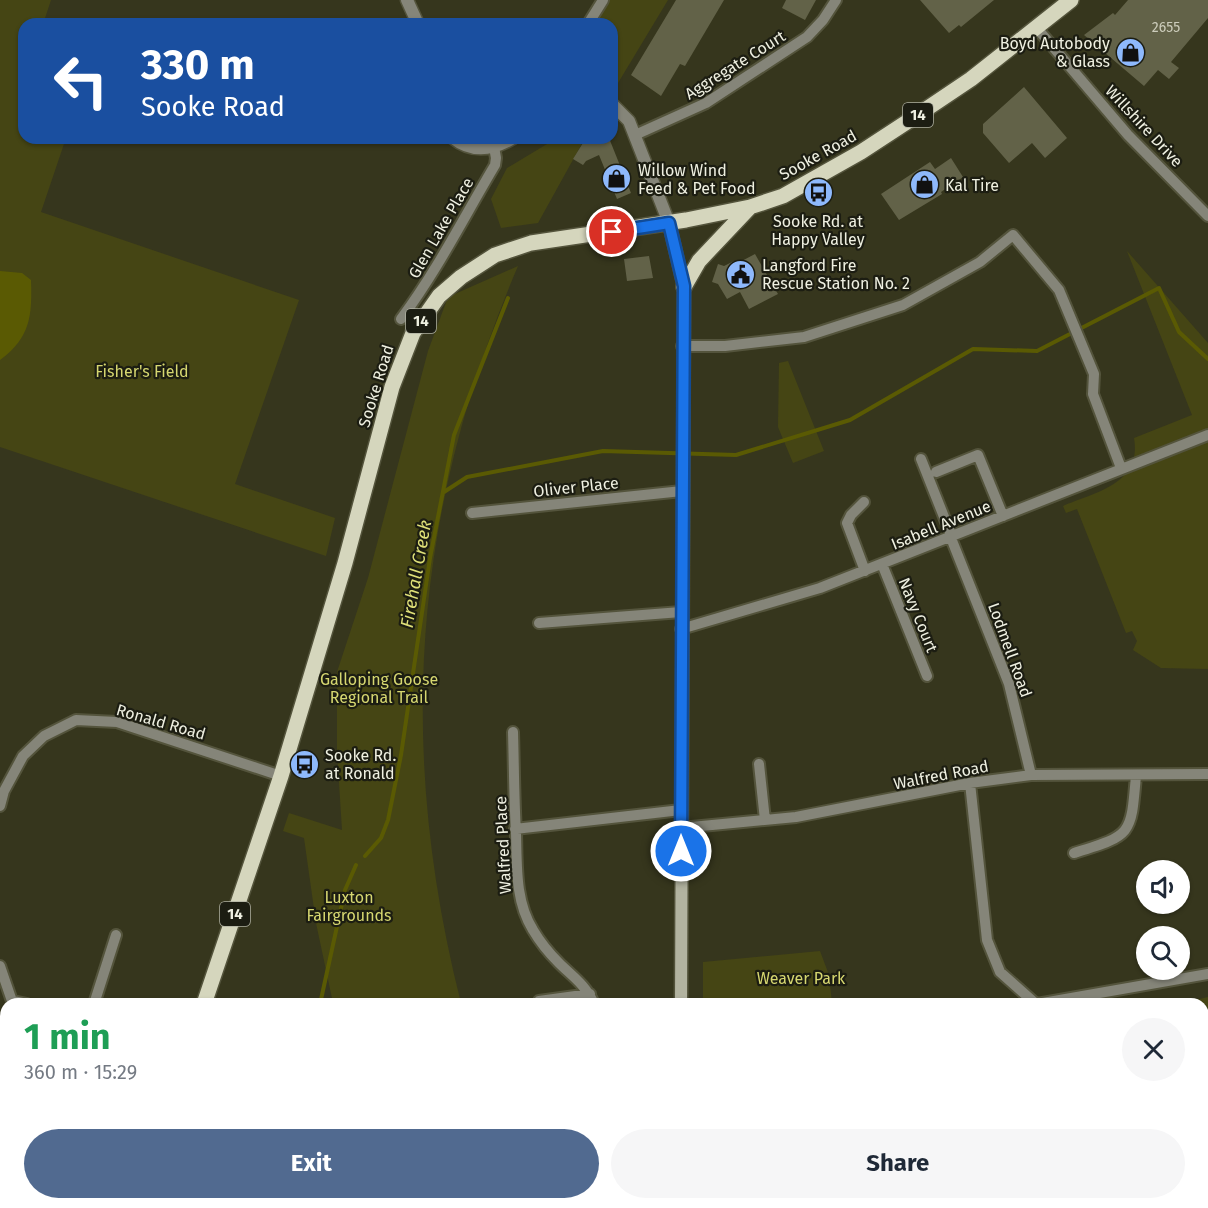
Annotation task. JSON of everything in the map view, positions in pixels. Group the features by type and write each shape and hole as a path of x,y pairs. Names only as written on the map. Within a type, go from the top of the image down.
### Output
{"main road":[{"name":"Sooke Road","path":"206,998 282,776 345,563 392,387 413,333 439,296 461,276 495,255 531,243 669,223 750,207 783,196 861,152 970,79 1071,0"},
{"path":"684,286 699,261 750,207"},
{"path":"669,223 684,286 681,998"}],"street":[{"path":"407,0 415,18"},
{"path":"592,18 603,0"},
{"name":"Aggregate Court","path":"635,135 706,103 807,37 823,20 836,0"},
{"name":"Willshire Drive","path":"1036,27 1128,135 1208,216"},
{"path":"618,109 625,115 635,135 669,223"},
{"path":"464,144 472,148 494,147 500,144"},
{"name":"Glen Lake Place","path":"401,319 441,261 495,165 494,147"},
{"path":"682,346 725,346 804,338 903,305 980,262 1013,236 1059,290 1094,374 1093,394 1121,468"},
{"name":"Isabell Avenue","path":"681,629 781,601 865,571 1208,435"},
{"path":"936,472 978,455 1003,516"},
{"name":"Lodmell Road","path":"921,459 1009,684 1031,775"},
{"name":"Oliver Place","path":"472,513 682,491"},
{"path":"864,502 851,515 847,524 865,571"},
{"name":"Navy Court","path":"882,564 927,676"},
{"path":"539,623 681,612"},
{"name":"Ronald Road","path":"0,806 2,790 23,756 44,736 76,720 117,722 282,776"},
{"name":"Walfred Place","path":"513,732 515,829 518,885 522,905 531,927 557,961 584,985 591,998"},
{"path":"759,765 765,820"},
{"name":"Walfred Road","path":"681,828 839,810 970,783 1031,775 1208,774"},
{"path":"1074,853 1113,841 1125,833 1131,821 1136,775"},
{"path":"970,783 987,940 1000,972 1029,998"},
{"path":"515,829 681,810"},
{"path":"96,998 116,935"},
{"path":"0,966 12,998"},
{"path":"1070,998 1208,974"}],"green space":[{"name":"Fisher's Field","path":"0,0 51,0 45,18 18,18 18,144 64,144 41,212 299,300 235,484 335,518 326,556 0,447"},
{"path":"606,0 668,0 618,83 618,18 596,18"},
{"path":"547,144 582,144 538,223 501,228 491,199 507,168"},
{"path":"1127,251 1208,343 1208,669 1161,668 1133,650 1137,641 1132,631 1126,633 1077,509 1066,513 1063,506 1102,490 1124,476 1135,454 1134,438 1192,415"},
{"name":"Galloping Goose Regional Trail","path":"518,266 483,358 456,449 437,539 426,630 423,721 428,814 440,907 460,998 332,998 316,923 304,838 283,831 289,813 342,830 337,751 337,672 368,578 428,351 448,297"},
{"path":"788,361 824,451 793,463 778,427 779,363"},
{"name":"Weaver Park","path":"820,951 829,975 831,998 703,998 703,962"}],"shaded area":[{"path":"0,271 22,273 31,280 31,293 30,315 24,334 0,360"}],"building":[{"path":"676,0 724,0 685,66 680,64 661,96 631,75"},
{"path":"786,0 816,0 805,20 782,8"},
{"path":"920,0 994,0 961,27 959,25 949,33"},
{"path":"1128,0 1208,0 1208,18 1171,62 1179,68 1169,79 1158,70 1144,86 1084,35 1113,13 1115,15"},
{"path":"1024,87 1067,138 1045,158 1032,143 1009,163 983,133 983,124"},
{"name":"Willow Wind Feed & Pet Food","path":"582,144 611,144 631,193 617,199 599,155 586,161 583,165 573,159"},
{"name":"Kal Tire","path":"951,158 963,177 941,192 942,194 899,220 881,194 930,162 935,169"},
{"name":"Langford Fire Rescue Station No. 2","path":"755,254 778,294 749,309 740,292 727,299 718,284 712,282 718,264 724,266 734,261 736,264"},
{"path":"649,256 653,278 627,281 624,259"}],"waterway":[{"path":"444,492 467,477 603,451 736,455 850,420 973,349 1037,351 1159,288 1179,332 1208,359"},
{"name":"Firehall Creek","path":"365,856 381,838 388,820 401,755 430,558 454,435 508,298"},
{"name":"Firehall Creek","path":"321,998 345,890 356,865"}],"place":[{"name":"Boyd Autobody & Glass","path":"1131,52"},
{"name":"Willow Wind Feed & Pet Food","path":"617,179"},
{"name":"Kal Tire","path":"924,185"},
{"name":"Sooke Rd. at Happy Valley","path":"818,193"},
{"name":"Langford Fire Rescue Station No. 2","path":"741,274"},
{"name":"Sooke Rd. at Ronald","path":"304,764"}],"route":[{"path":"612,232 669,223 684,286 681,851"}],"park label":[{"name":"Luxton Fairgrounds","path":"349,906"}]}
